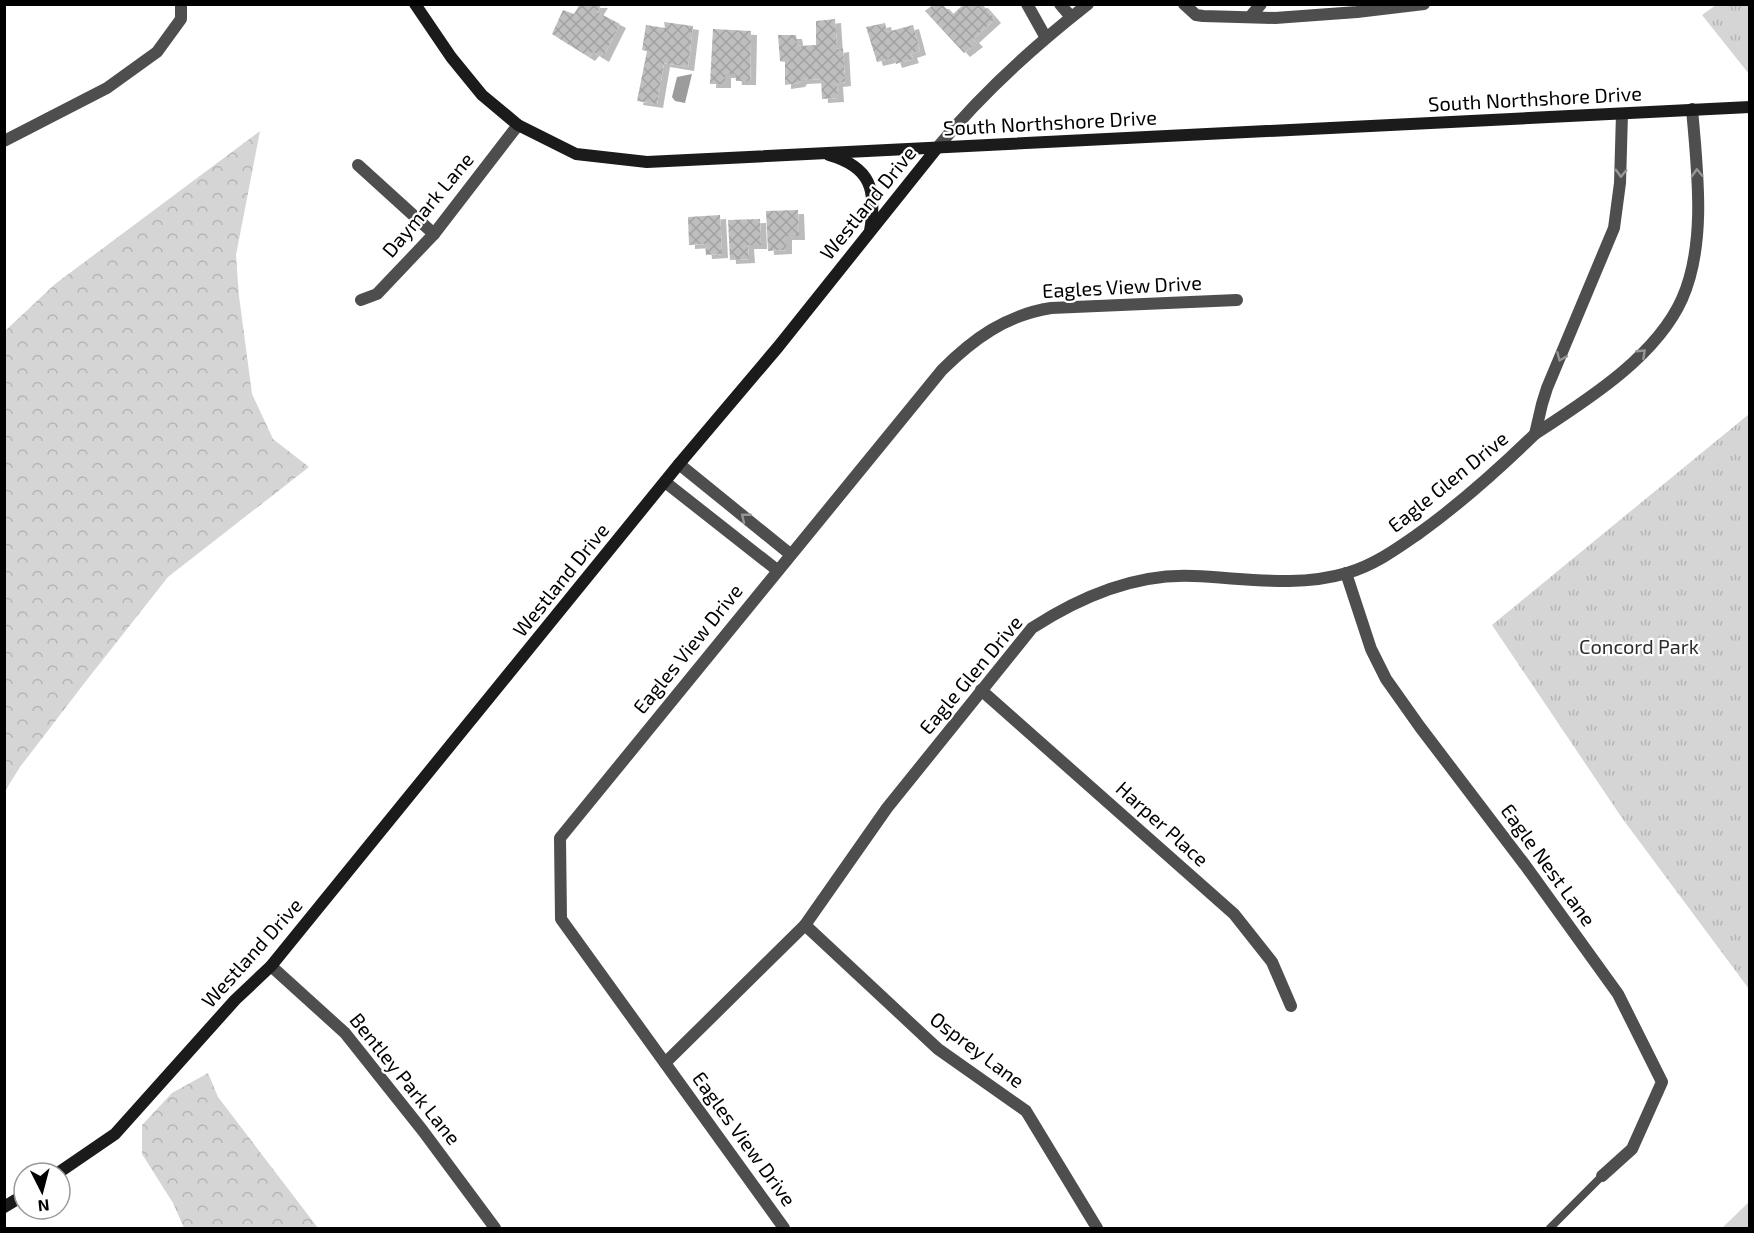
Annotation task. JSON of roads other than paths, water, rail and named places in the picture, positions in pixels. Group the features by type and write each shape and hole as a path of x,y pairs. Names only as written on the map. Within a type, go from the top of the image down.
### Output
{"main road":[{"name":"South Northshore Drive","path":"415,4 451,57 482,95 518,125 576,154 647,162 1749,107"},
{"name":"Westland Drive","path":"72,1164 101,1145 122,1127 235,1000 271,966 679,464 778,347 937,148"},
{"path":"822,153 840,158 865,176 874,202 870,232"}],"street":[{"path":"4,141 107,88 157,52 181,19 181,4"},
{"path":"1027,4 1047,38"},
{"path":"1060,4 1071,17"},
{"name":"Westland Drive","path":"937,148 960,120 996,86 1018,61 1088,4"},
{"path":"1184,4 1196,15 1275,18 1424,4"},
{"path":"1250,17 1261,4"},
{"name":"Eagle Glen Drive","path":"665,1063 805,925 887,808 1032,628 1086,599 1130,582 1192,576 1284,582 1313,581 1370,565 1443,516 1480,486 1535,434 1598,391 1647,350 1682,300 1690,275 1698,217 1697,166 1692,109"},
{"name":"Eagle Glen Drive","path":"1535,434 1547,388 1614,228 1620,183 1622,114"},
{"name":"Daymark Lane","path":"361,300 377,294 434,234 518,125"},
{"path":"358,165 434,234"},
{"name":"Eagles View Drive","path":"784,1228 561,919 560,838 942,370 978,337 1022,315 1051,308 1237,300"},
{"path":"679,464 790,554"},
{"path":"665,482 777,570"},
{"name":"Eagle Nest Lane","path":"1346,573 1371,649 1386,679 1618,994 1662,1082 1632,1149 1602,1176"},
{"name":"Harper Place","path":"981,690 1234,914 1272,962 1291,1006"},
{"name":"Osprey Lane","path":"805,925 938,1049 1026,1111 1097,1228"},
{"name":"Bentley Park Lane","path":"271,966 345,1033 423,1131 495,1228"}],"lane":[{"path":"1550,1228 1602,1176"}],"park label":[{"name":"Concord Park","path":"1639,647"}]}
